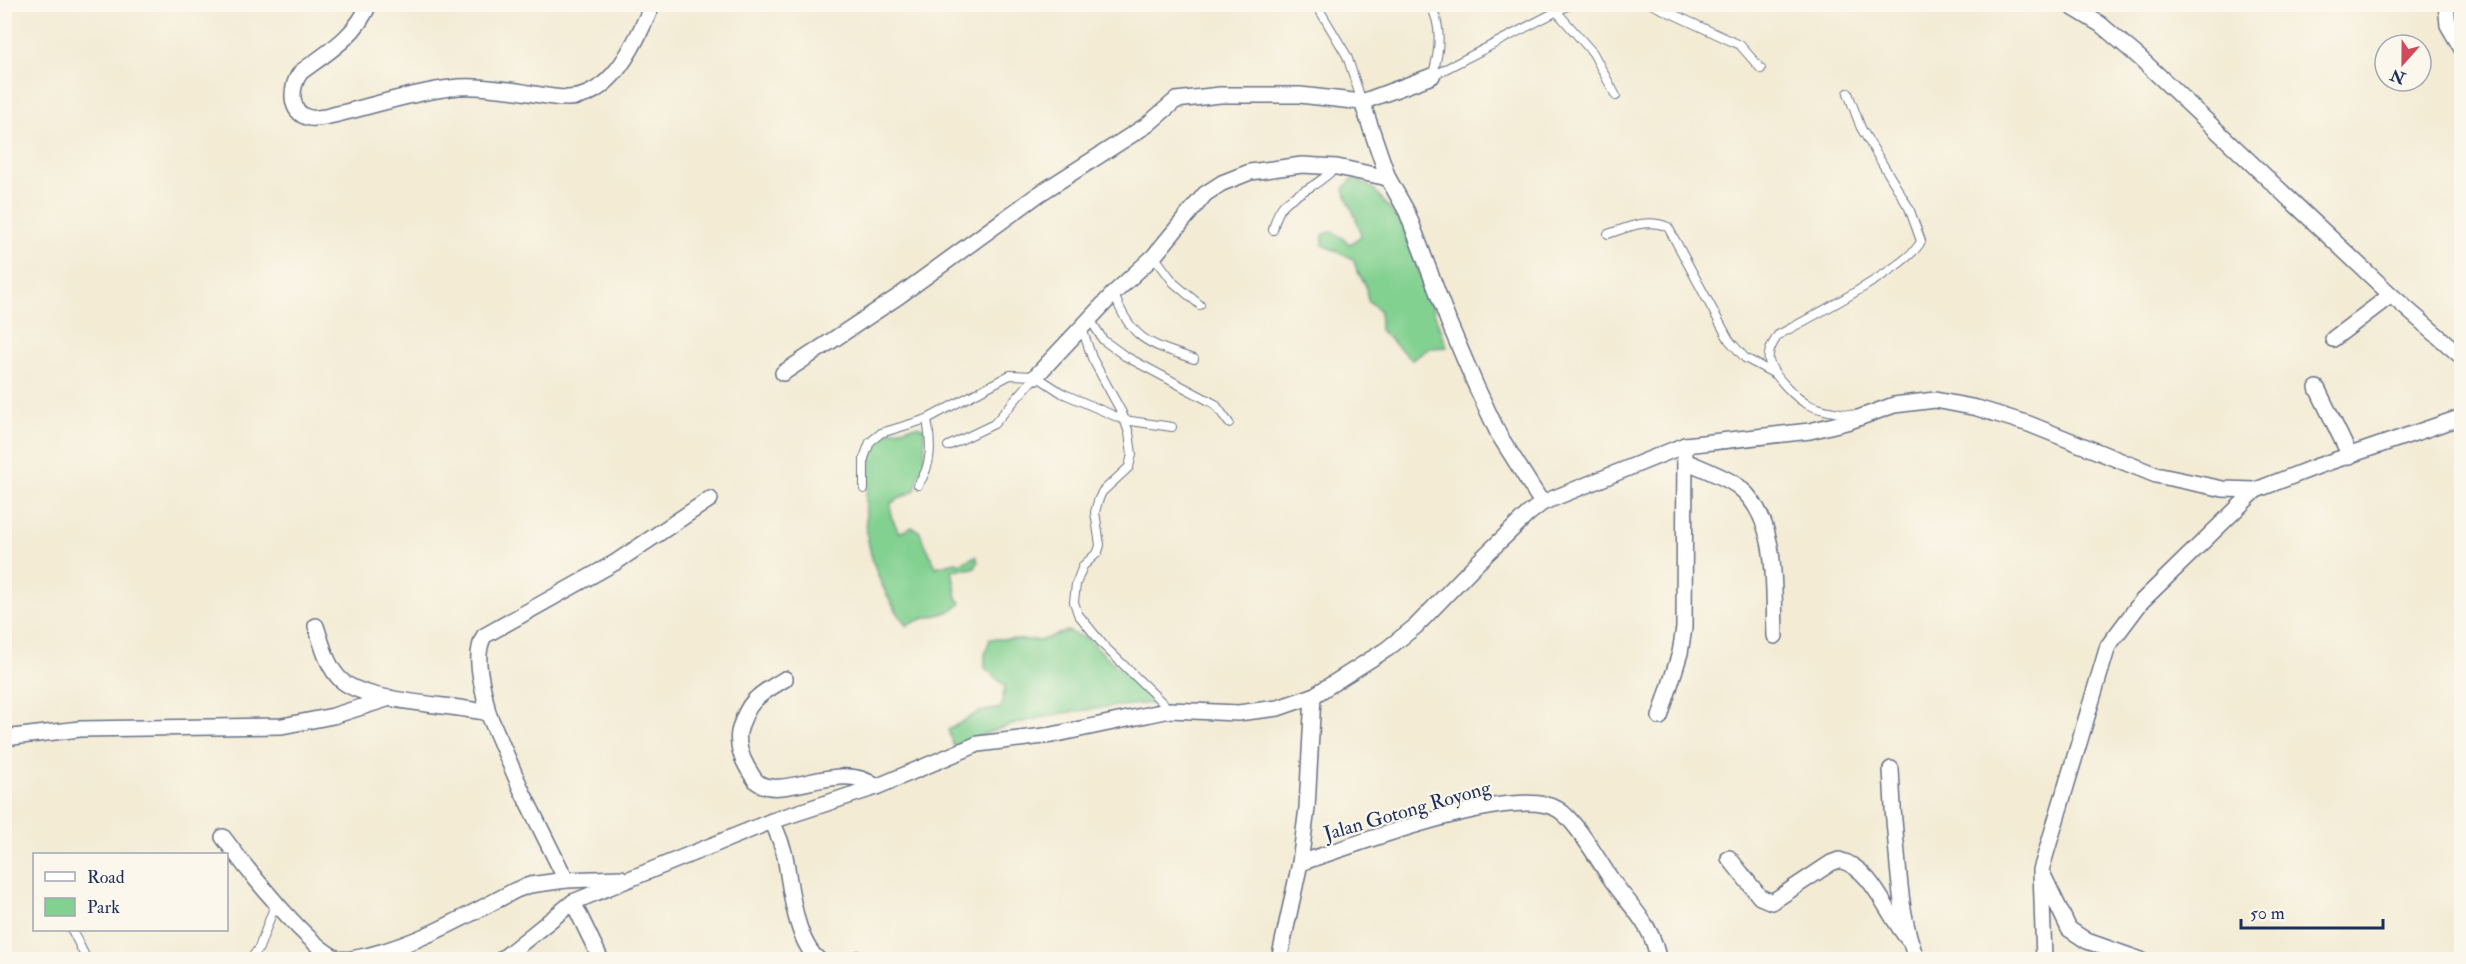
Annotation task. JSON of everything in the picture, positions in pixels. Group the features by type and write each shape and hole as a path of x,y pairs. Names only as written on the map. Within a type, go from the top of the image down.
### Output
{"street":[{"path":"369,4 364,19 352,34 295,79 293,98 295,105 305,116 325,117 451,88 480,87 568,98 585,95 602,86 618,68 637,38 652,4"},
{"path":"2067,4 2100,24 2140,58 2391,295 2462,357"},
{"path":"2446,4 2448,25 2462,49"},
{"path":"783,373 899,296 1040,194 1147,125 1176,100 1221,95 1300,95 1362,102 1432,76"},
{"path":"1362,102 1388,178 1407,212 1449,323 1490,415 1499,435 1542,503"},
{"path":"1036,376 1114,293 1154,256 1205,194 1222,183 1250,172 1302,165 1337,167 1388,178"},
{"path":"2333,339 2391,295"},
{"path":"2317,388 2350,456"},
{"path":"501,960 573,902 772,821 876,787 978,744 1052,735 1170,710 1238,713 1278,708 1313,696 1387,649 1416,626 1473,567 1542,503 1685,453 1810,431 1894,405 1935,400 1977,408 2029,424 2156,475 2223,489 2256,490 2318,466 2462,417"},
{"path":"1685,453 1738,486 1754,503 1765,522 1770,542 1775,636"},
{"path":"1660,717 1680,653 1684,628 1685,453"},
{"path":"2044,960 2041,870 2108,646 2141,602 2256,490"},
{"path":"566,880 521,789 488,713 479,661 480,643 484,636 616,562 710,499"},
{"path":"316,626 331,667 341,680 365,691 390,698 488,713"},
{"path":"785,679 758,694 742,720 738,738 742,760 758,783 774,787 852,776 868,781 876,787"},
{"path":"1279,960 1300,863 1307,808 1313,696"},
{"path":"4,738 80,729 282,726 333,716 390,698"},
{"path":"1891,769 1893,819 1908,939 1917,960"},
{"name":"Jalan Gotong Royong","path":"1300,863 1492,805 1526,803 1551,806 1567,816 1617,888 1649,929 1656,944 1658,960"},
{"path":"772,821 785,855 790,892 797,918 807,942 819,960"},
{"path":"223,837 310,940 340,959 355,959 398,948 435,933 516,890 530,885 566,880 630,878"},
{"path":"1729,858 1760,897 1772,902 1831,863 1839,860 1852,864 1866,877 1897,927 1908,939"},
{"path":"2041,870 2069,928 2087,941 2141,960"},
{"path":"573,902 601,960"}],"lane":[{"path":"1316,4 1347,56 1362,102"},
{"path":"1430,4 1436,15 1440,42 1432,76"},
{"path":"1432,76 1571,4"},
{"path":"1651,4 1740,45 1761,69"},
{"path":"1557,12 1593,53 1616,96"},
{"path":"1775,374 1769,360 1770,348 1778,335 1885,272 1914,252 1922,240 1909,208 1861,128 1848,93"},
{"path":"1273,230 1276,217 1291,196 1312,186 1337,167"},
{"path":"1608,234 1642,223 1658,223 1668,227 1729,340 1745,358 1775,374 1807,405 1862,416"},
{"path":"1154,256 1174,283 1200,305"},
{"path":"1114,293 1127,323 1144,339 1158,347 1194,359"},
{"path":"1086,324 1092,358 1124,420 1131,445 1131,460 1122,476 1102,492 1098,501 1095,512 1100,545 1098,552 1083,566 1076,584 1074,602 1078,614 1104,646 1170,710"},
{"path":"1086,324 1125,356 1215,404 1229,423"},
{"path":"864,489 864,458 870,442 881,433 927,419 1010,375 1036,376 1062,393 1124,420 1172,427"},
{"path":"948,446 994,424 1036,376"},
{"path":"918,485 929,464 931,441 927,419"},
{"path":"250,960 260,948 276,902"},
{"path":"72,931 87,960"}],"green space":[{"path":"1352,179 1374,189 1402,225 1447,347 1429,348 1412,360 1380,330 1380,311 1368,300 1365,283 1353,259 1323,245 1323,235 1333,231 1350,244 1361,236 1344,189"},
{"path":"918,426 924,429 925,463 915,490 891,503 891,516 899,533 912,527 919,531 936,567 956,562 960,564 976,556 978,562 975,568 952,570 957,598 961,603 942,614 920,619 907,626 884,590 870,552 866,512 867,491 872,452 879,438 893,431"},
{"path":"1067,631 1088,639 1155,703 1052,715 1002,728 954,747 948,730 979,712 1001,708 1005,686 985,668 985,654 990,639 1042,640"}]}
